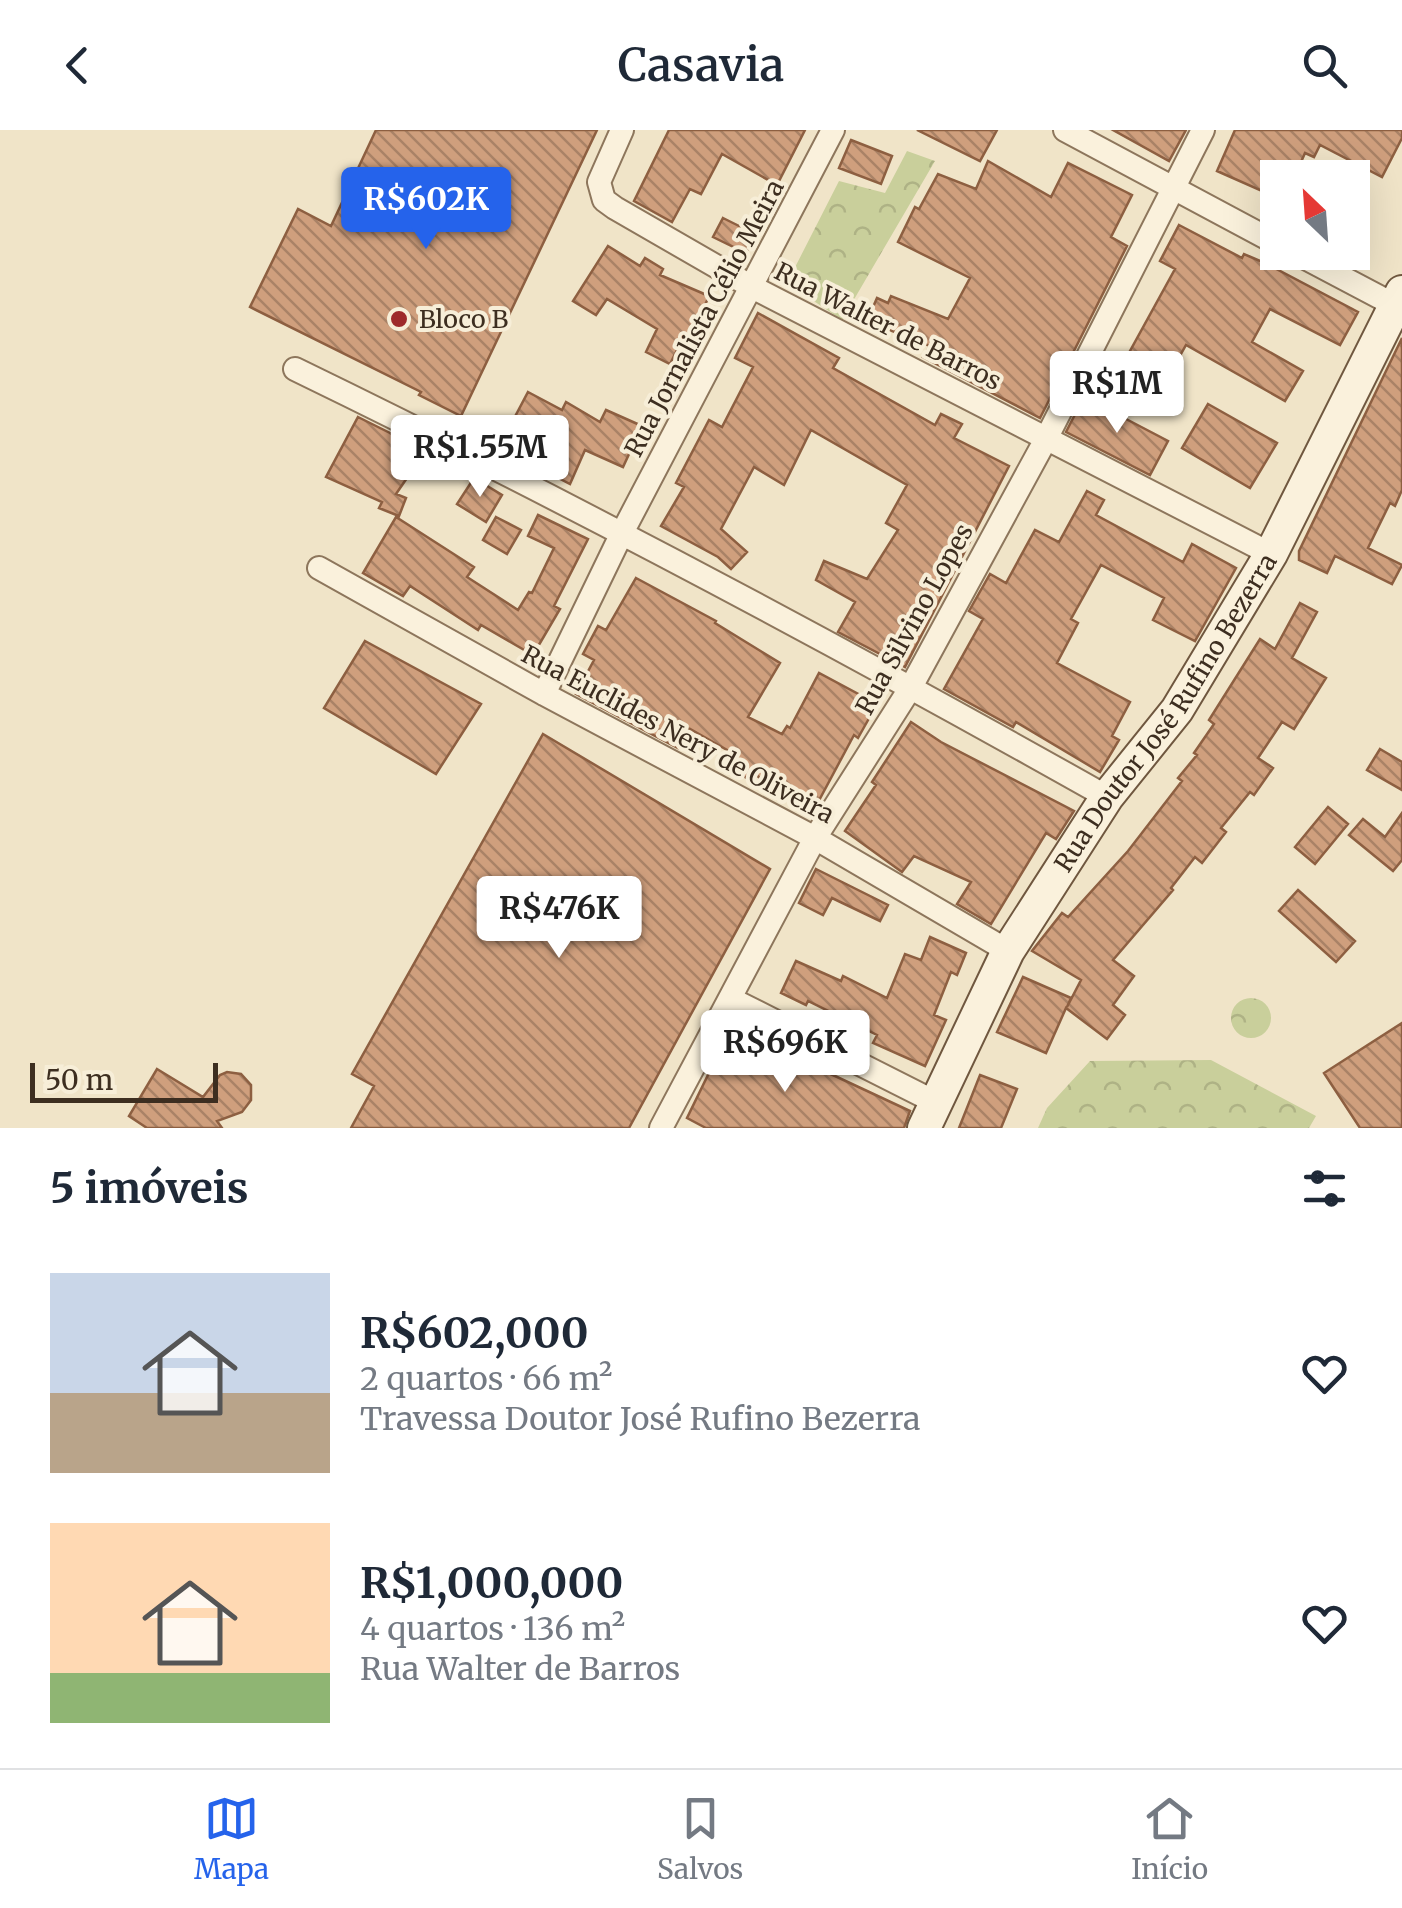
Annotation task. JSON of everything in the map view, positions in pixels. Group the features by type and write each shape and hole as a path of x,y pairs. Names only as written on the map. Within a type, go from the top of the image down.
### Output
{"main road":[{"name":"Rua Doutor José Rufino Bezerra","path":"929,1115 1008,952 1108,797 1177,710 1271,554 1400,302"}],"street":[{"name":"Rua Walter de Barros","path":"622,130 599,182 604,200 752,287 1271,554"},
{"name":"Rua Jornalista Célio Meira","path":"544,694 622,533 833,130"},
{"path":"1065,130 1260,234"},
{"name":"Rua Silvino Lopes","path":"661,1128 815,838 911,687 1046,439 1203,130"},
{"path":"1332,270 1400,302"},
{"path":"296,369 622,533 1108,797"},
{"name":"Rua Euclides Nery de Oliveira","path":"319,568 544,694 815,838 1008,952"},
{"path":"730,999 929,1115"}],"green space":[{"path":"907,151 935,161 842,320 787,283 839,181 885,193"},
{"path":"1251,998 1265,1004 1271,1018 1265,1032 1251,1038 1237,1032 1231,1018 1237,1004"},
{"path":"1211,1060 1316,1116 1309,1128 1038,1128 1047,1108 1090,1061"}],"building":[{"path":"376,130 597,130 461,416 250,307 298,209 331,226"},
{"path":"669,130 805,130 777,185 722,154 701,194 690,189 672,222 634,201"},
{"path":"917,130 997,130 980,161"},
{"path":"1113,130 1186,130 1169,161"},
{"path":"1235,130 1402,130 1402,138 1382,177 1370,171 1370,160 1349,160 1320,145 1314,157 1305,153 1302,160 1260,160 1260,190 1217,171"},
{"path":"851,140 892,156 881,184 839,168"},
{"path":"988,161 1051,197 1068,163 1132,195 1111,237 1127,246 1040,418 923,357 930,346 867,321 877,298 888,303 891,296 948,319 970,278 898,242 915,207 919,209 938,174 976,189"},
{"path":"723,218 755,234 746,253 713,237"},
{"path":"1179,225 1242,258 1244,254 1260,261 1260,270 1278,270 1358,312 1340,345 1270,309 1252,342 1303,371 1285,401 1186,345 1172,370 1165,366 1153,389 1119,371 1175,269 1160,261"},
{"path":"608,246 640,266 645,258 663,269 660,275 709,296 690,339 684,336 670,364 646,352 657,329 607,299 596,315 573,301"},
{"path":"758,313 839,358 833,368 935,425 941,414 962,424 954,438 1009,466 905,667 838,632 855,602 816,580 824,561 867,579 898,530 886,523 907,485 811,430 784,485 754,467 721,529 747,552 731,569 718,557 661,526 684,487 676,483 709,420 722,427 753,367 735,358"},
{"path":"1402,338 1402,490 1395,506 1390,503 1368,548 1402,565 1392,584 1335,556 1327,573 1299,560 1299,551"},
{"path":"528,392 562,410 566,402 600,422 606,410 642,426 623,467 585,450 570,484 499,447"},
{"path":"1084,397 1168,441 1150,475 1066,432"},
{"path":"1208,404 1277,443 1250,488 1182,448"},
{"path":"358,417 422,456 396,494 406,498 399,516 379,508 382,502 326,477"},
{"path":"474,478 502,495 486,522 457,504"},
{"path":"1087,491 1104,500 1096,515 1183,562 1192,544 1236,568 1195,641 1153,620 1164,598 1101,565 1071,619 1078,623 1057,663 1130,702 1112,736 1119,740 1100,772 1016,722 1013,727 944,689 983,619 969,611 990,574 1006,583 1035,530 1059,542"},
{"path":"538,515 588,539 554,606 560,609 533,655 481,625 478,630 410,586 403,596 363,573 396,517 474,567 467,577 518,610 532,593 554,548 528,536"},
{"path":"496,517 521,530 507,554 483,540"},
{"path":"636,578 716,621 780,663 748,717 782,734 787,726 790,728 819,673 877,704 858,738 854,735 816,806 783,788 779,793 751,771 747,778 726,769 734,754 690,729 678,748 576,694 594,660 583,654 598,626 606,630"},
{"path":"1300,603 1317,612 1292,658 1326,678 1294,729 1282,722 1258,758 1273,768 1254,795 1250,792 1221,828 1226,832 1202,863 1195,857 1173,890 1113,960 1134,976 1113,1005 1125,1015 1107,1039 1066,1008 1046,1053 997,1032 1023,977 1071,998 1067,1007 1081,980 1032,951 1062,913 1068,917 1128,851 1182,781 1178,778 1197,755 1194,753 1214,724 1209,720 1260,639 1275,649"},
{"path":"365,641 481,704 436,774 324,708"},
{"path":"911,722 941,742 1074,811 1056,839 1046,833 991,924 957,904 971,882 914,856 902,872 845,831"},
{"path":"543,734 770,869 629,1128 351,1128 374,1086 352,1074"},
{"path":"1380,749 1402,762 1402,790 1367,770"},
{"path":"1328,807 1348,824 1315,864 1295,847"},
{"path":"1402,813 1402,860 1393,871 1349,835 1363,819 1385,837"},
{"path":"816,869 888,905 880,921 832,898 823,915 799,903"},
{"path":"1298,890 1355,941 1336,962 1279,911"},
{"path":"930,937 966,953 957,975 951,972 934,1015 946,1020 925,1066 873,1043 877,1035 808,1001 806,1005 781,993 796,961 841,981 843,976 887,998 905,954 921,960"},
{"path":"1402,1023 1402,1128 1360,1128 1324,1073"},
{"path":"727,1036 771,1056 773,1050 820,1069 910,1111 904,1128 706,1128 687,1118"},
{"path":"157,1069 203,1097 220,1075 241,1074 251,1085 251,1100 242,1112 217,1121 222,1128 147,1128 129,1116"},
{"path":"980,1075 1017,1089 1001,1128 959,1128"}],"place":[{"name":"Bloco B","path":"399,319"}]}
